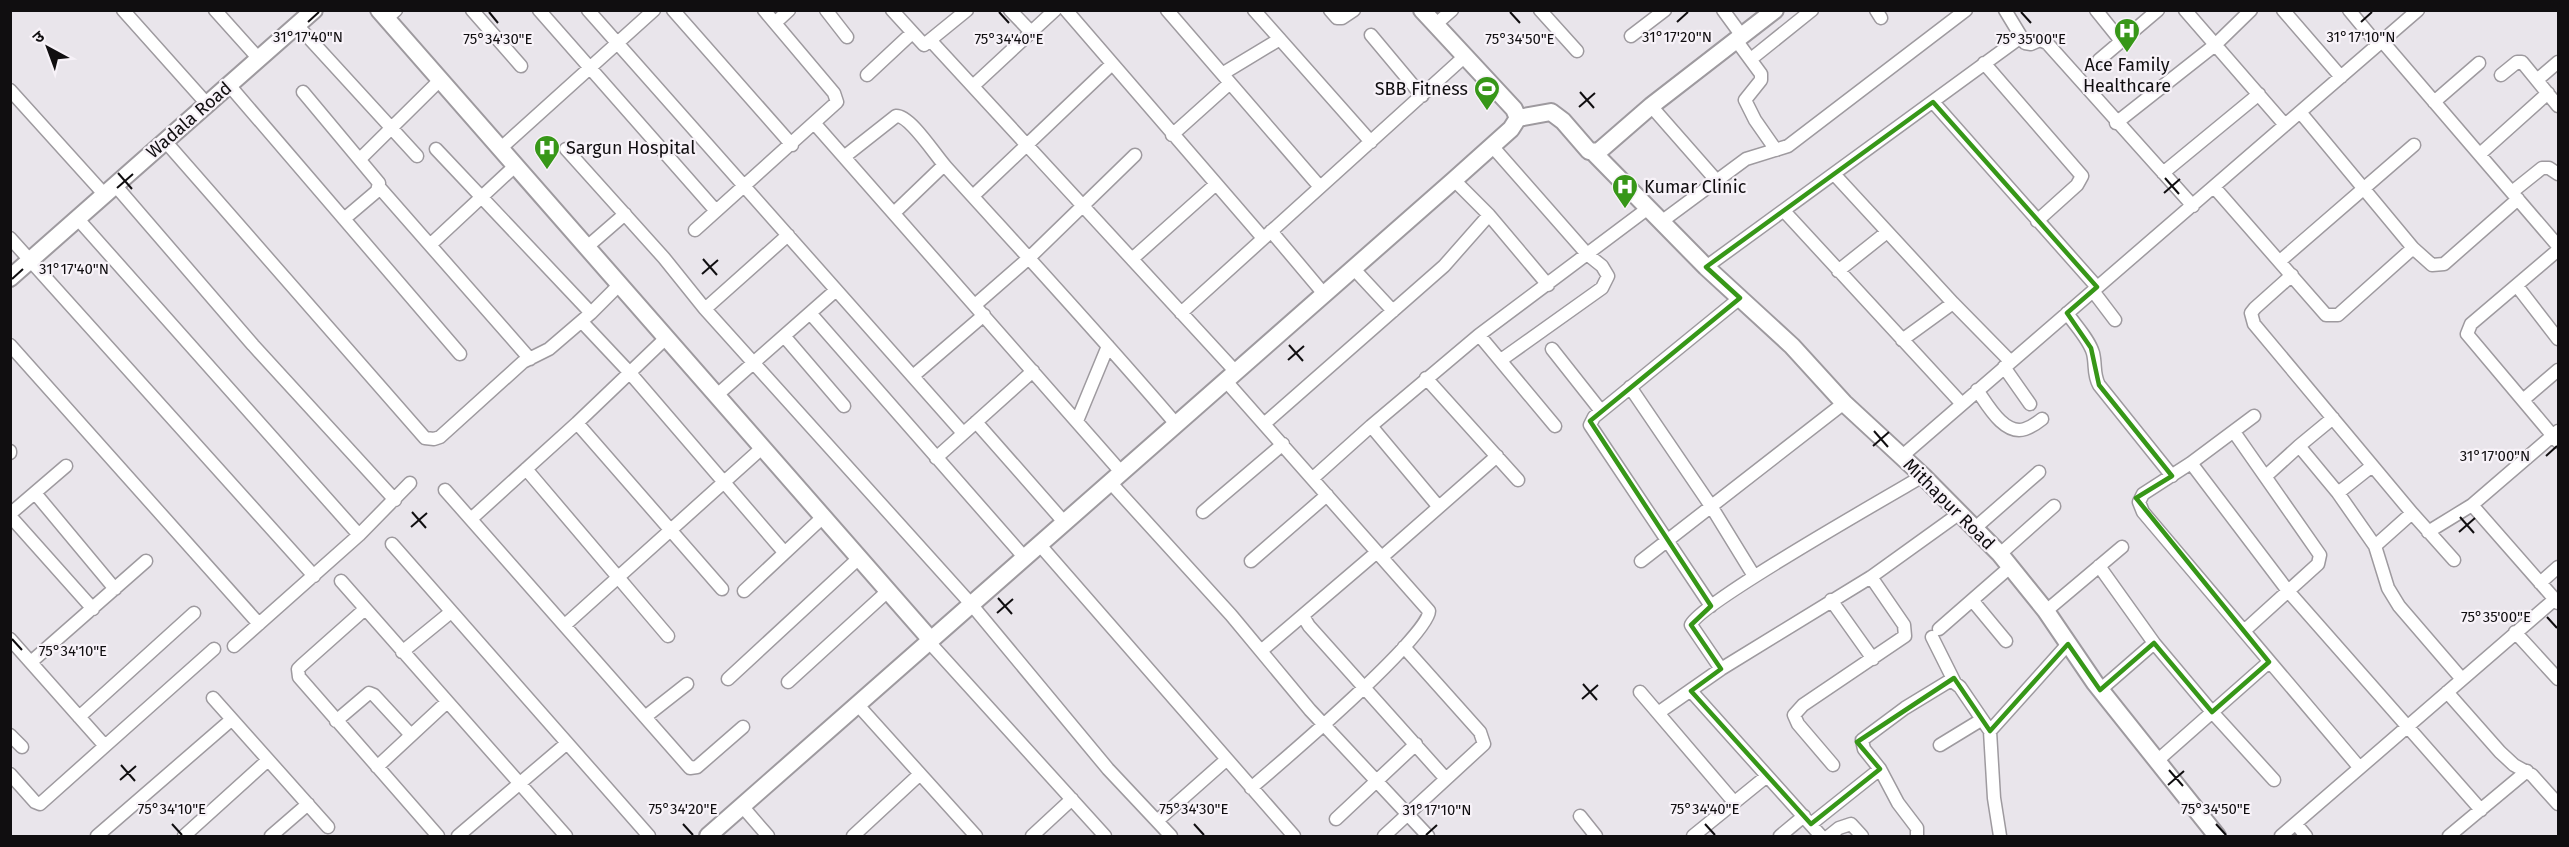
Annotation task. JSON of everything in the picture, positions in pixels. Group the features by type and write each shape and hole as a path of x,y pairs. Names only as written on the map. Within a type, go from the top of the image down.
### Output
{"street":[{"path":"123,10 207,104"},
{"path":"215,10 259,59"},
{"name":"Wadala Road","path":"10,278 314,10"},
{"path":"472,10 521,66"},
{"path":"539,10 716,211"},
{"path":"588,10 963,433"},
{"path":"501,148 654,10"},
{"path":"673,10 792,145"},
{"path":"695,230 835,105 837,96 764,10"},
{"path":"775,23 789,10"},
{"path":"826,10 847,37"},
{"path":"892,10 922,44 931,41 967,10"},
{"path":"1010,10 1031,32"},
{"path":"973,86 1055,10"},
{"path":"1066,10 1216,184 1324,294"},
{"path":"1167,10 1320,187"},
{"path":"1254,10 1371,142"},
{"path":"1330,10 1337,18 1342,18 1353,10"},
{"path":"708,837 1511,129 1518,118 1514,109 1422,10"},
{"path":"1435,25 1452,10"},
{"path":"1540,10 1577,51"},
{"path":"1631,36 1665,10"},
{"path":"1723,10 1761,74 1761,80 1747,95 1746,104 1776,150"},
{"path":"1594,153 1603,149 1651,106 1775,10"},
{"path":"1751,59 1812,10"},
{"path":"1661,222 1746,159 1788,146 1966,10"},
{"path":"2005,10 2027,45 2044,40 2116,123 2193,206"},
{"path":"2099,60 2158,10"},
{"path":"2185,10 2285,125"},
{"path":"2116,123 2215,45 2251,10"},
{"path":"2283,10 2341,76"},
{"path":"2349,10 2480,154 2558,251 2471,324 2468,334 2523,400 2557,436 2472,505 2428,532"},
{"path":"1901,457 2418,10"},
{"path":"2097,11 2121,41"},
{"path":"387,13 440,80 889,590 930,641 1105,837"},
{"path":"297,25 417,156"},
{"path":"867,75 912,33"},
{"path":"1371,35 1422,96"},
{"path":"1706,267 2021,37"},
{"path":"1172,135 1226,78 1280,39"},
{"path":"931,41 1181,313 1264,424 1430,611 1427,621 1404,647 1324,725 1251,788"},
{"path":"1181,313 1464,57"},
{"path":"2501,75 2517,62 2522,62 2559,106"},
{"path":"2537,80 2559,62"},
{"path":"1984,63 2082,176 2077,185 2037,221"},
{"path":"2434,102 2479,63"},
{"path":"973,196 1112,64"},
{"path":"360,159 440,80"},
{"path":"229,85 460,354"},
{"path":"10,90 109,189 395,500"},
{"path":"303,92 377,179 379,187 530,359"},
{"path":"2480,154 2548,93"},
{"path":"2163,173 2259,94"},
{"path":"1933,102 2095,289 2115,320"},
{"path":"1651,106 1716,180"},
{"name":"Mithapur Road","path":"1518,118 1551,112 1563,121 1589,152 1594,153 1706,267 1792,346 1844,403 1976,528 2046,611 2100,690 2217,837"},
{"path":"2300,112 2413,248 2432,265 2444,264 2542,168 2549,168 2559,174"},
{"path":"844,157 890,120 901,116 906,118 944,165 1030,258 1176,424"},
{"path":"815,124 1077,421 1115,477 1324,725 1428,837"},
{"path":"165,141 425,438 440,437 523,362 549,349 620,284"},
{"path":"2280,261 2414,145"},
{"path":"1491,146 1587,254 1602,266 1608,276 1602,288 1501,360"},
{"path":"436,149 482,197 586,317 630,373 784,552"},
{"path":"566,149 664,258 705,309 970,604 1108,768 1171,837"},
{"path":"975,305 1030,258 1135,155"},
{"path":"430,245 516,165"},
{"path":"894,213 944,165"},
{"path":"1834,174 2007,364 2030,404"},
{"path":"1454,180 1489,214 1548,285"},
{"path":"1132,259 1216,184"},
{"path":"344,219 379,187"},
{"path":"2214,187 2326,315 2338,315 2413,248"},
{"path":"1313,478 1426,378 1479,335 1647,209"},
{"path":"1784,211 1962,404"},
{"path":"587,247 625,214"},
{"path":"1264,424 1454,257 1489,214"},
{"path":"77,218 360,536"},
{"path":"1838,271 1887,232"},
{"path":"705,309 788,235"},
{"path":"10,238 314,576"},
{"path":"1353,268 1393,311"},
{"path":"2292,275 2262,299 2251,318 2372,466 2454,560"},
{"path":"2517,286 2559,339"},
{"path":"717,395 835,291"},
{"path":"1711,606 1592,430 1590,421 1740,298"},
{"path":"1902,340 1953,303"},
{"path":"810,313 1024,557"},
{"path":"2067,313 2091,348 2094,355 2094,377 2099,385 2172,476"},
{"path":"913,376 984,315"},
{"path":"1479,335 1555,426"},
{"path":"784,336 844,406"},
{"path":"471,519 667,337"},
{"path":"10,345 260,624"},
{"path":"1077,421 1108,346"},
{"path":"1552,349 1601,411"},
{"path":"2523,400 2559,370"},
{"path":"936,458 1033,371"},
{"path":"1426,378 1518,480"},
{"path":"1630,387 1711,506 1754,576"},
{"path":"1977,390 1999,420 2014,429 2024,430 2042,419"},
{"path":"1641,561 1844,403"},
{"path":"2254,416 2192,463 2144,494 2140,498 2140,506 2359,767"},
{"path":"2266,476 2333,418"},
{"path":"976,422 1064,522"},
{"path":"577,423 672,529 722,589"},
{"path":"1371,426 1438,506"},
{"path":"2234,432 2320,555 2318,564 2244,631"},
{"path":"1203,512 1283,444"},
{"path":"2299,446 2338,493 2375,546 2388,588 2398,606 2461,678"},
{"path":"565,625 764,447"},
{"path":"1261,651 1497,456"},
{"path":"2192,463 2288,591 2481,810"},
{"path":"66,466 10,515 93,609"},
{"path":"2338,493 2372,466"},
{"path":"526,469 668,636"},
{"path":"1976,528 2038,472"},
{"path":"1721,669 1691,625 1698,614 1754,576 1923,476"},
{"path":"234,646 360,536 410,483"},
{"path":"445,489 687,765 697,767 743,727"},
{"path":"35,493 115,589"},
{"path":"1251,561 1327,495"},
{"path":"2281,837 2461,678 2515,632 2557,601 2472,505"},
{"path":"1999,836 1990,732 1954,681 1935,633 1972,600 2054,506"},
{"path":"1658,713 1721,669 1870,577 1960,513"},
{"path":"2375,546 2412,513"},
{"path":"744,591 823,517"},
{"path":"392,544 650,837"},
{"path":"1039,544 1294,837"},
{"path":"2046,611 2122,547"},
{"path":"728,679 860,557"},
{"path":"31,662 146,561"},
{"path":"2099,566 2154,643 2212,712 2274,780"},
{"path":"2540,584 2559,567"},
{"path":"1833,765 1798,724 1794,715 1803,705 1900,640 1906,630 1870,577"},
{"path":"341,581 564,836"},
{"path":"788,682 889,590"},
{"path":"1831,600 1873,659"},
{"path":"1972,600 2006,641"},
{"path":"365,609 298,669 299,677 438,837"},
{"path":"402,652 450,612"},
{"path":"79,717 194,613"},
{"path":"1303,616 1309,626 1446,778"},
{"path":"2515,632 2559,679"},
{"path":"10,639 105,746"},
{"path":"2100,690 2154,643"},
{"path":"1990,732 2068,644"},
{"path":"1384,837 1482,747 1484,740 1480,732 1404,647"},
{"path":"10,774 40,804 214,649"},
{"path":"2158,760 2269,662"},
{"path":"1917,837 1917,828 1898,803 1880,770 1864,750 1862,740 1905,708 1948,682 1954,681"},
{"path":"645,717 687,684"},
{"path":"1690,691 1821,837"},
{"path":"1640,692 1734,802"},
{"path":"2447,692 2500,752 2514,765 2527,771 2559,804"},
{"path":"336,721 369,693 374,695 411,735"},
{"path":"213,698 328,827"},
{"path":"377,766 447,702"},
{"path":"857,704 976,837"},
{"path":"97,837 231,720"},
{"path":"1940,745 1981,720"},
{"path":"10,735 22,747"},
{"path":"458,837 566,744"},
{"path":"1336,819 1416,744"},
{"path":"184,837 268,760"},
{"path":"1157,821 1226,760"},
{"path":"1780,837 1880,770"},
{"path":"2450,837 2527,771"},
{"path":"858,835 920,774"},
{"path":"1693,837 1767,776"},
{"path":"1032,837 1072,799"},
{"path":"271,837 308,804"},
{"path":"742,806 768,837"},
{"path":"1580,816 1596,837"},
{"path":"1829,837 1846,824 1851,824 1862,837"},
{"path":"2296,824 2306,837"}],"highlighted area":[{"path":"1933,102 2097,287 2067,313 2091,348 2099,385 2172,476 2136,498 2269,662 2212,712 2154,643 2100,690 2068,644 1990,731 1954,678 1857,742 1880,769 1811,824 1691,691 1721,669 1691,625 1711,606 1590,421 1740,298 1706,267"}],"place":[{"name":"Ace Family Healthcare","path":"2127,54"},
{"name":"SBB Fitness","path":"1487,112"},
{"name":"Sargun Hospital","path":"547,171"},
{"name":"Kumar Clinic","path":"1625,210"}]}
